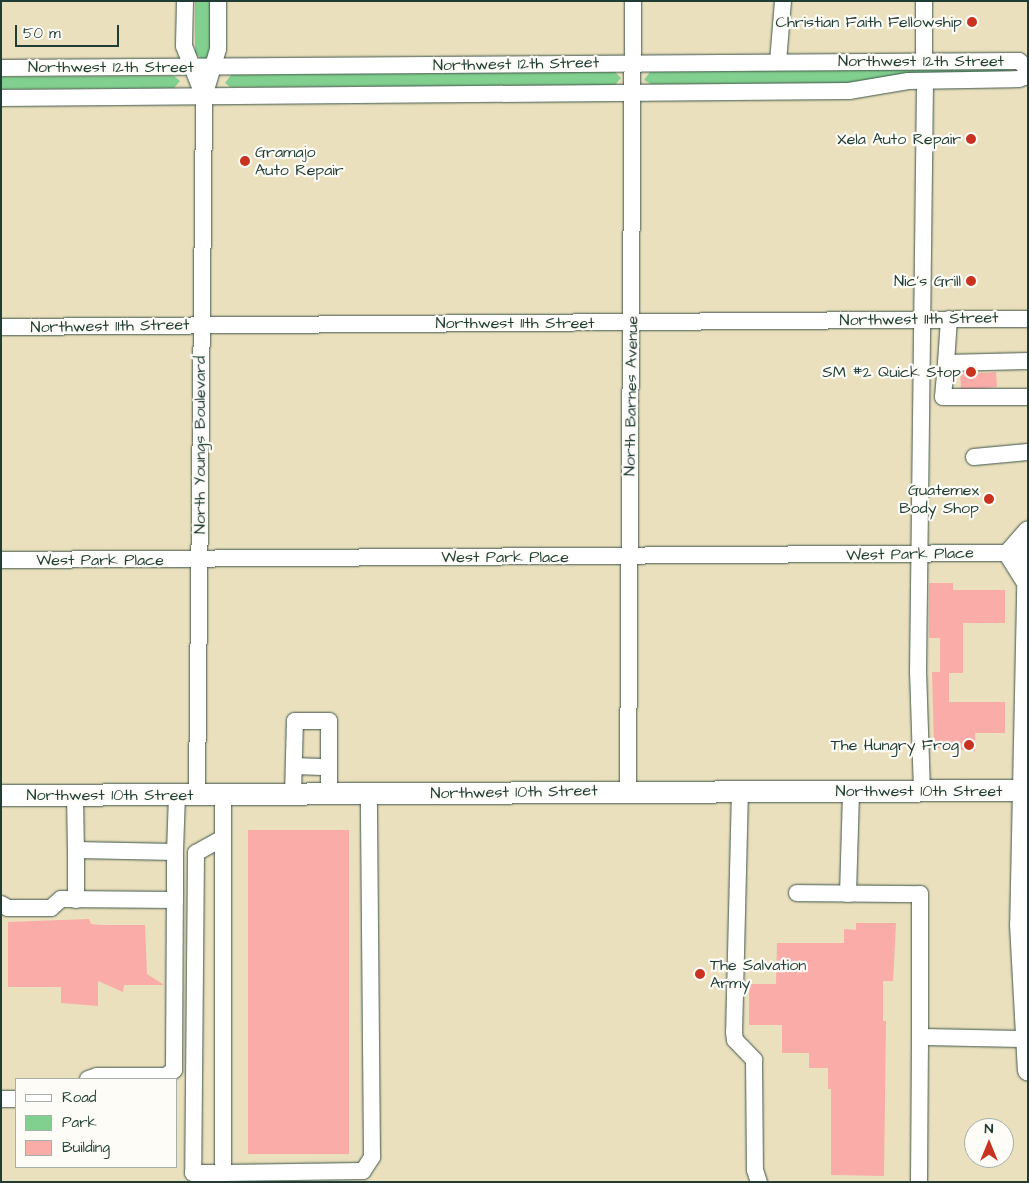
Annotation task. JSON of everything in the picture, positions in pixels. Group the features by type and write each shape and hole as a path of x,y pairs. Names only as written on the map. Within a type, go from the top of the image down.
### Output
{"main road":[{"path":"1027,582 1018,552 1028,531"},
{"path":"1018,552 1028,563 1025,790 1020,924 1024,1039 1028,1070"},
{"name":"Northwest 10th Street","path":"1,795 329,795 628,790 850,792 1025,790"}],"street":[{"name":"North Youngs Boulevard","path":"185,1 184,46 204,97"},
{"name":"North Youngs Boulevard","path":"91,1078 97,1076 166,1076 174,1070 176,852 187,794 200,559 200,325 204,97 218,49 218,1"},
{"name":"North Barnes Avenue","path":"628,790 634,94 633,1"},
{"path":"778,62 783,1"},
{"path":"924,1 924,61"},
{"name":"Northwest 12th Street","path":"1,68 633,62 1019,61 1028,69"},
{"name":"Northwest 12th Street","path":"1,98 849,91 925,81 1028,76"},
{"path":"922,791 918,673 925,81"},
{"path":"949,319 943,397 1028,397"},
{"name":"Northwest 11th Street","path":"1,327 1028,319"},
{"path":"946,363 1028,361"},
{"path":"974,457 1028,452"},
{"name":"West Park Place","path":"1,560 1018,552"},
{"path":"293,794 295,722 329,721 329,795"},
{"path":"294,766 329,767"},
{"path":"740,790 734,1032 735,1040 754,1060 755,1170 759,1182"},
{"path":"848,894 850,792"},
{"path":"222,838 196,854 193,1173 363,1171 372,1157 369,794"},
{"path":"75,795 76,900"},
{"path":"223,795 223,1173"},
{"path":"76,850 176,852"},
{"path":"797,893 920,894 919,1182"},
{"path":"1,904 8,908 51,908 61,899 176,900"},
{"path":"920,1037 1024,1039"},
{"path":"1,1099 15,1099"}],"green space":[{"path":"195,1 213,1 213,52 203,60 195,53"},
{"path":"1003,69 1016,73 847,83 651,84 644,80 650,72"},
{"path":"615,72 621,78 615,85 230,87 225,83 231,75"},
{"path":"174,76 180,81 174,88 1,89 1,77"}],"building":[{"path":"996,372 997,387 961,389 960,375"},
{"path":"929,583 953,583 953,590 1005,590 1005,623 963,623 963,673 949,673 949,702 1005,702 1005,733 975,733 975,751 934,748 932,672 940,672 940,638 929,638"},
{"path":"248,830 349,830 349,1154 248,1154"},
{"path":"89,919 91,924 100,925 145,925 147,974 164,985 124,985 123,992 98,981 98,1006 61,1003 61,987 8,987 8,922"},
{"path":"856,923 896,923 893,981 883,981 883,1021 886,1021 884,1176 831,1175 831,1089 828,1089 828,1068 809,1068 809,1053 782,1053 782,1025 749,1025 749,984 776,984 777,943 844,943 844,929 856,930"}],"place":[{"name":"Christian Faith Fellowship","path":"972,22"},
{"name":"Xela Auto Repair","path":"971,139"},
{"name":"Gramajo Auto Repair","path":"245,161"},
{"name":"Nic's Grill","path":"971,281"},
{"name":"SM #2 Quick Stop","path":"971,372"},
{"name":"Guatemex Body Shop","path":"989,499"},
{"name":"The Hungry Frog","path":"969,745"},
{"name":"The Salvation Army","path":"700,974"}]}
